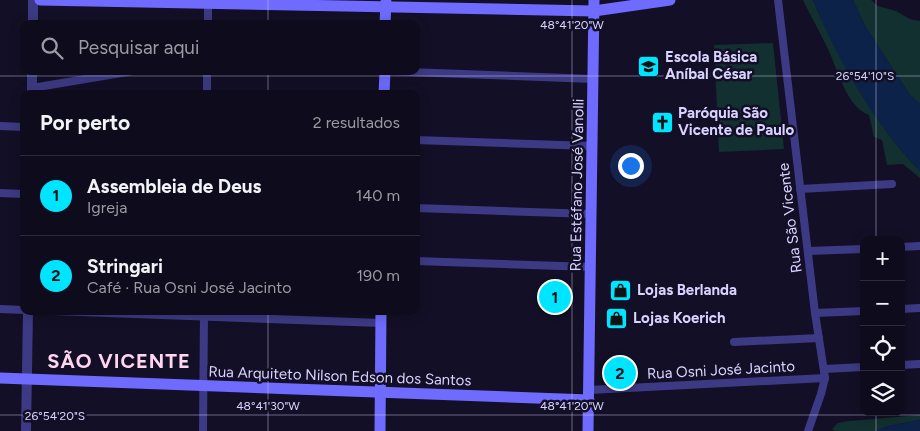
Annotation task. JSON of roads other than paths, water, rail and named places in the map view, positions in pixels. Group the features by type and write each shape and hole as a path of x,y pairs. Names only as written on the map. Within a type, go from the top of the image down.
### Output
{"main road":[{"path":"40,0 594,5 670,0"},
{"path":"385,20 386,4"},
{"name":"Rua Estéfano José Vanolli","path":"588,431 594,5"},
{"path":"384,75 384,90"},
{"path":"380,431 381,317"},
{"name":"Rua Arquiteto Nilson Edson dos Santos","path":"0,378 381,392 589,395"}],"street":[{"path":"33,0 33,20"},
{"name":"Rua São Vicente","path":"778,0 818,338 824,369 821,394 808,431"},
{"path":"208,2 208,20"},
{"path":"420,72 593,79"},
{"path":"32,75 32,90"},
{"path":"37,90 113,75"},
{"path":"207,90 208,75"},
{"path":"0,126 20,127"},
{"path":"420,140 592,146"},
{"path":"800,189 892,184"},
{"path":"0,193 20,194"},
{"path":"420,208 592,214"},
{"path":"905,247 920,246"},
{"path":"808,252 860,249"},
{"path":"420,261 591,267"},
{"path":"905,309 920,308"},
{"path":"0,309 20,310"},
{"path":"815,313 860,311"},
{"path":"26,431 28,315"},
{"path":"202,431 204,315"},
{"path":"263,315 381,317"},
{"path":"734,342 818,338"},
{"path":"905,365 920,364"},
{"path":"824,369 860,367"},
{"name":"Rua Osni José Jacinto","path":"589,395 824,378"}],"water":[{"path":"813,0 853,0 865,26 910,95 920,104 920,171 888,133 845,68"},
{"path":"920,420 920,431 876,431 888,426"}],"place":[{"name":"Escola Básica Aníbal César","path":"649,66"},
{"name":"Paróquia São Vicente de Paulo","path":"662,122"},
{"name":"Lojas Berlanda","path":"621,290"},
{"name":"Assembleia de Deus","path":"555,297"},
{"name":"Lojas Koerich","path":"617,318"},
{"name":"Stringari","path":"620,373"}],"district":[{"name":"SÃO VICENTE","path":"119,361"}]}
